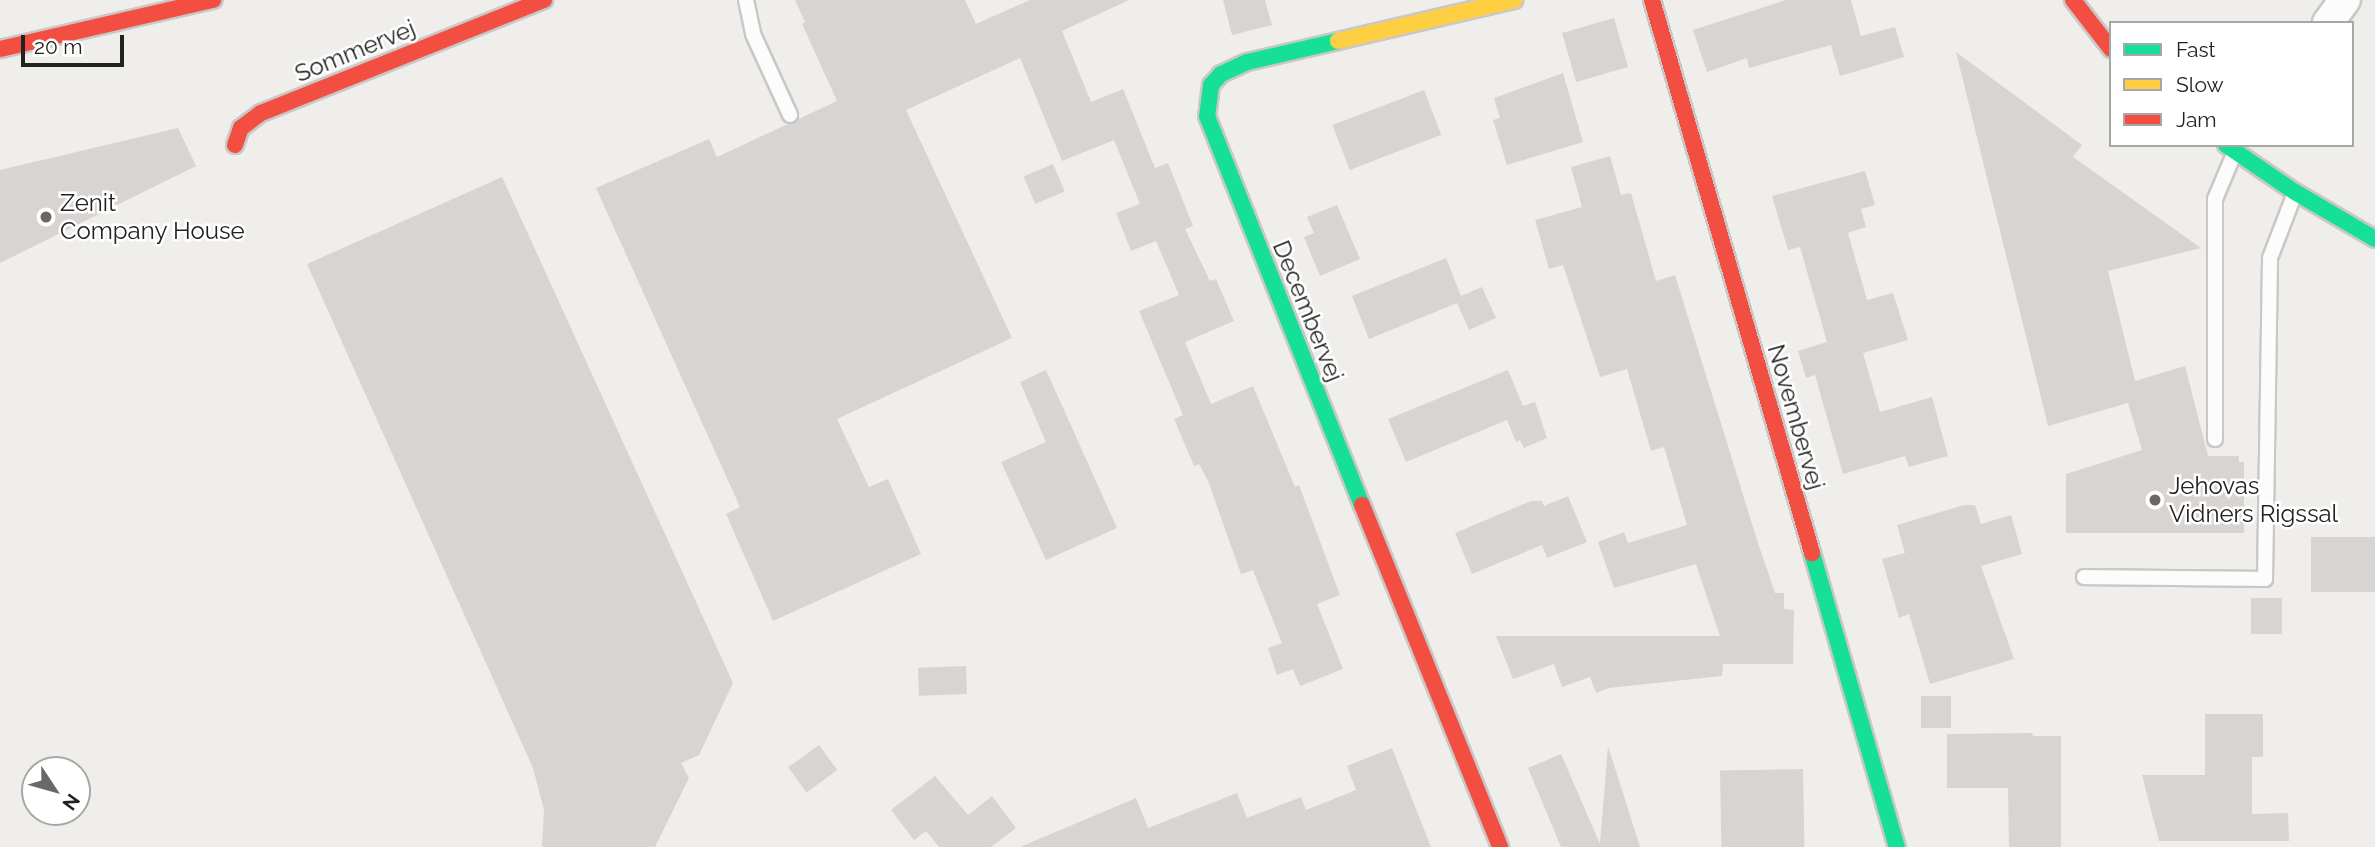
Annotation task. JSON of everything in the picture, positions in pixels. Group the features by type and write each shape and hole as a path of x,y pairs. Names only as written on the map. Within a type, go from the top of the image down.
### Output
{"street":[{"path":"0,49 213,0"},
{"name":"Sommervej","path":"235,145 241,128 261,113 544,0"},
{"name":"Decembervej","path":"1500,847 1213,135 1207,108 1211,85 1221,74 1247,62 1514,0"},
{"name":"Novembervej","path":"1652,0 1897,847"},
{"path":"2073,0 2109,46"},
{"path":"2329,21 2345,0"},
{"path":"2233,148 2295,192 2375,239"}],"lane":[{"path":"746,0 753,34 790,115"},
{"path":"2215,439 2215,199 2233,148"},
{"path":"2084,577 2265,579 2270,258 2295,192"}],"building":[{"path":"795,0 965,0 976,24 1030,0 1129,0 1062,31 1091,102 1123,89 1155,168 1168,163 1193,226 1185,229 1210,281 1216,279 1234,321 1185,342 1211,404 1253,386 1295,487 1299,485 1340,595 1317,604 1343,669 1300,686 1293,669 1277,675 1268,648 1282,643 1253,570 1241,574 1208,481 1199,464 1194,466 1174,419 1183,415 1139,311 1179,295 1156,241 1131,251 1116,213 1140,204 1114,140 1062,161 1020,58 906,110 1012,338 837,419 869,487 888,479 921,554 773,621 726,514 740,507 596,188 709,139 717,157 837,101 802,24 805,22"},
{"path":"1223,0 1265,0 1272,25 1232,35"},
{"path":"1786,0 1851,0 1861,36 1895,27 1904,57 1840,76 1831,45 1749,68 1747,58 1707,72 1693,30"},
{"path":"1614,18 1628,67 1576,82 1562,33"},
{"path":"1956,52 2082,145 2073,157 2201,248 2108,271 2135,381 2185,366 2208,456 2239,456 2239,462 2244,462 2244,533 2066,533 2066,474 2142,450 2128,403 2048,426"},
{"path":"1563,73 1583,142 1507,165 1493,120 1500,118 1494,98"},
{"path":"1424,90 1441,135 1350,170 1333,125"},
{"name":"Zenit Company House","path":"178,128 196,166 0,263 0,170"},
{"path":"1610,156 1621,195 1631,193 1656,281 1675,275 1775,593 1784,593 1784,609 1794,610 1793,664 1723,664 1722,676 1609,688 1596,693 1590,677 1562,687 1554,664 1513,679 1496,636 1720,636 1696,564 1614,588 1598,542 1624,532 1628,543 1687,525 1664,447 1651,451 1627,369 1600,377 1563,265 1549,269 1535,220 1582,207 1571,167"},
{"path":"1053,164 1065,192 1035,204 1024,177"},
{"path":"1865,171 1875,205 1861,209 1866,227 1848,233 1867,300 1893,293 1908,340 1863,353 1880,412 1932,397 1948,456 1909,467 1905,456 1843,474 1815,375 1806,378 1798,351 1827,342 1800,247 1788,250 1772,196"},
{"path":"502,177 733,683 699,755 681,763 689,778 655,847 542,847 544,810 533,768 307,264"},
{"path":"1337,205 1360,259 1320,276 1304,237 1314,233 1307,217"},
{"path":"1446,258 1461,296 1482,287 1496,318 1469,330 1457,303 1369,339 1352,296"},
{"path":"1046,370 1117,528 1046,560 1001,462 1046,442 1020,382"},
{"path":"1508,370 1523,406 1535,402 1547,438 1524,448 1520,440 1516,442 1507,420 1406,462 1388,419"},
{"path":"1568,496 1587,542 1547,558 1542,545 1472,574 1455,533 1531,501 1542,501 1544,506"},
{"path":"1964,505 1975,505 1981,524 2011,515 2022,554 1981,566 2014,659 1930,684 1909,614 1899,618 1882,559 1905,553 1897,525"},
{"path":"2311,537 2375,537 2375,592 2311,592"},
{"path":"2251,598 2282,598 2282,634 2251,634"},
{"path":"966,666 967,694 919,696 918,668"},
{"path":"1921,696 1951,696 1951,728 1921,728"},
{"path":"2205,714 2263,714 2263,757 2252,757 2252,814 2288,813 2289,841 2159,841 2142,775 2205,775"},
{"path":"2032,733 2033,736 2061,736 2061,847 2009,847 2008,788 1947,788 1947,734"},
{"path":"819,745 837,770 806,792 788,767"},
{"path":"1608,746 1640,847 1561,847 1528,768 1561,754 1600,844"},
{"path":"1392,748 1431,847 1020,847 1136,798 1148,828 1237,793 1247,818 1301,797 1306,810 1356,790 1347,766"},
{"path":"1803,769 1804,847 1721,847 1720,770"},
{"path":"935,776 968,815 992,796 1016,828 991,847 939,847 926,831 914,840 891,810"}],"traffic: fast":[{"path":"1338,41 1247,62 1221,74 1211,85 1207,116 1362,505"},
{"path":"2229,147 2295,192 2375,239"},
{"path":"1812,553 1897,847"}],"traffic: slow":[{"path":"1338,41 1514,0"}],"traffic: jam":[{"path":"0,49 213,0"},
{"path":"235,145 241,128 261,113 544,0"},
{"path":"1652,0 1812,553"},
{"path":"2073,0 2109,46"},
{"path":"1362,505 1500,847"}],"place":[{"name":"Zenit Company House","path":"46,217"},
{"name":"Jehovas Vidners Rigssal","path":"2155,500"}]}
